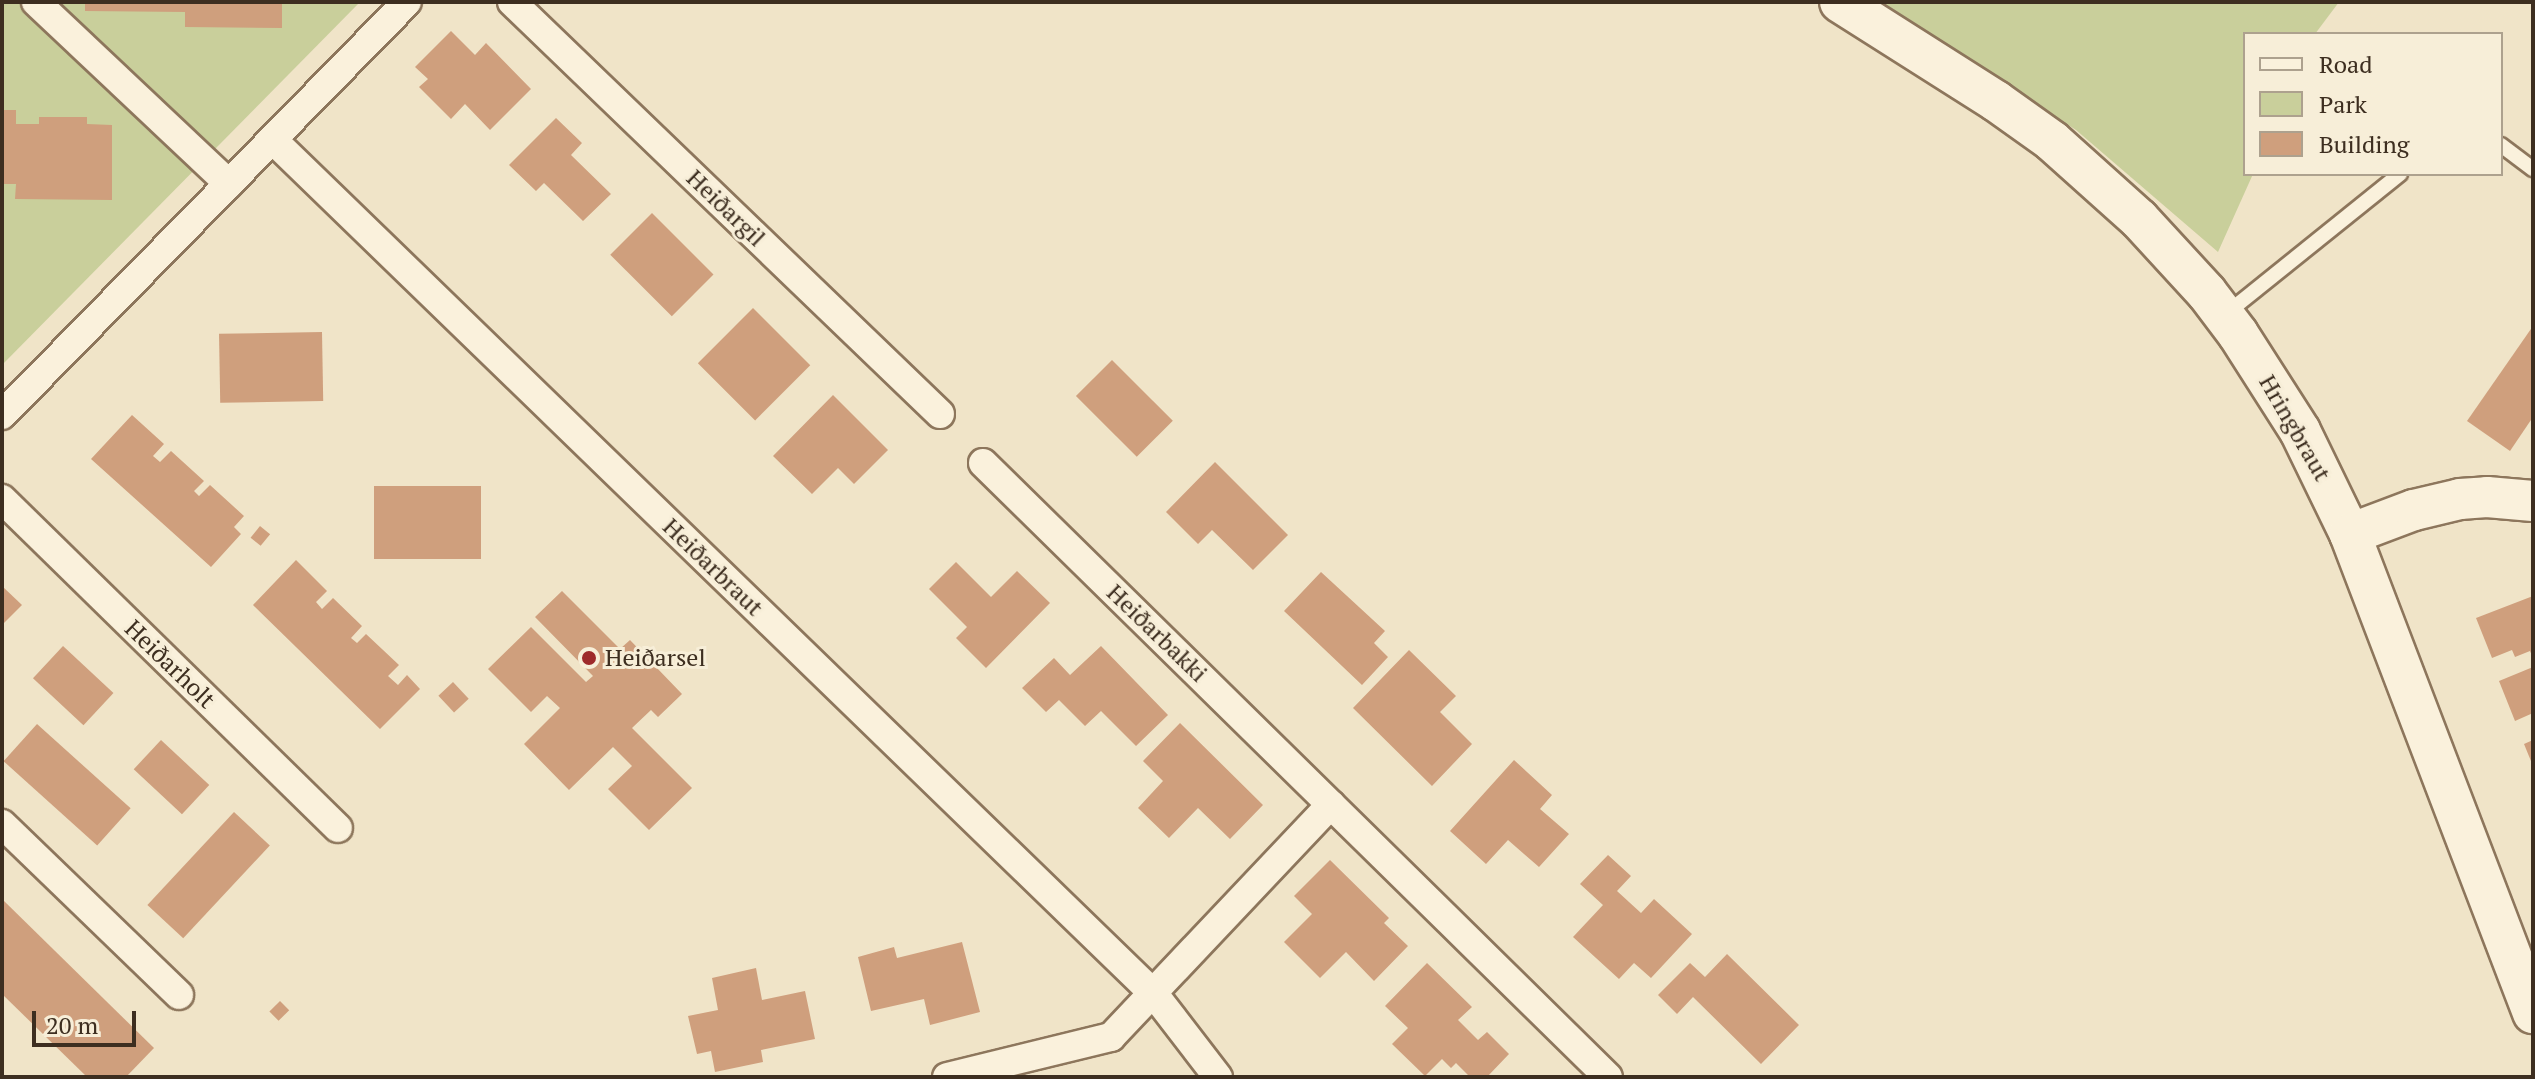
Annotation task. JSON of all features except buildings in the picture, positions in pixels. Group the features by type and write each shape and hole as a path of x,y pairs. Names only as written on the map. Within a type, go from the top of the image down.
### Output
{"main road":[{"name":"Hringbraut","path":"1840,2 1996,101 2052,141 2139,219 2224,316 2300,431 2350,534 2533,1013"},
{"path":"2350,534 2414,510 2460,499 2487,497 2533,501"}],"street":[{"path":"36,2 229,184"},
{"name":"Heiðargil","path":"512,2 940,414"},
{"path":"2,415 273,140 394,6"},
{"name":"Heiðarbraut","path":"273,140 1154,994 1218,1077"},
{"name":"Heiðarbakki","path":"983,463 1608,1077"},
{"name":"Heiðarholt","path":"2,499 338,828"},
{"path":"947,1077 1111,1037 1331,804"},
{"path":"2,824 179,995"}],"lane":[{"path":"2503,146 2533,169"},
{"path":"2224,316 2398,176"}],"green space":[{"path":"2,2 360,2 2,365"},
{"path":"1882,2 2339,2 2316,32 2243,32 2243,176 2252,176 2218,252 2076,130"}],"place":[{"name":"Heiðarsel","path":"589,658"}]}
